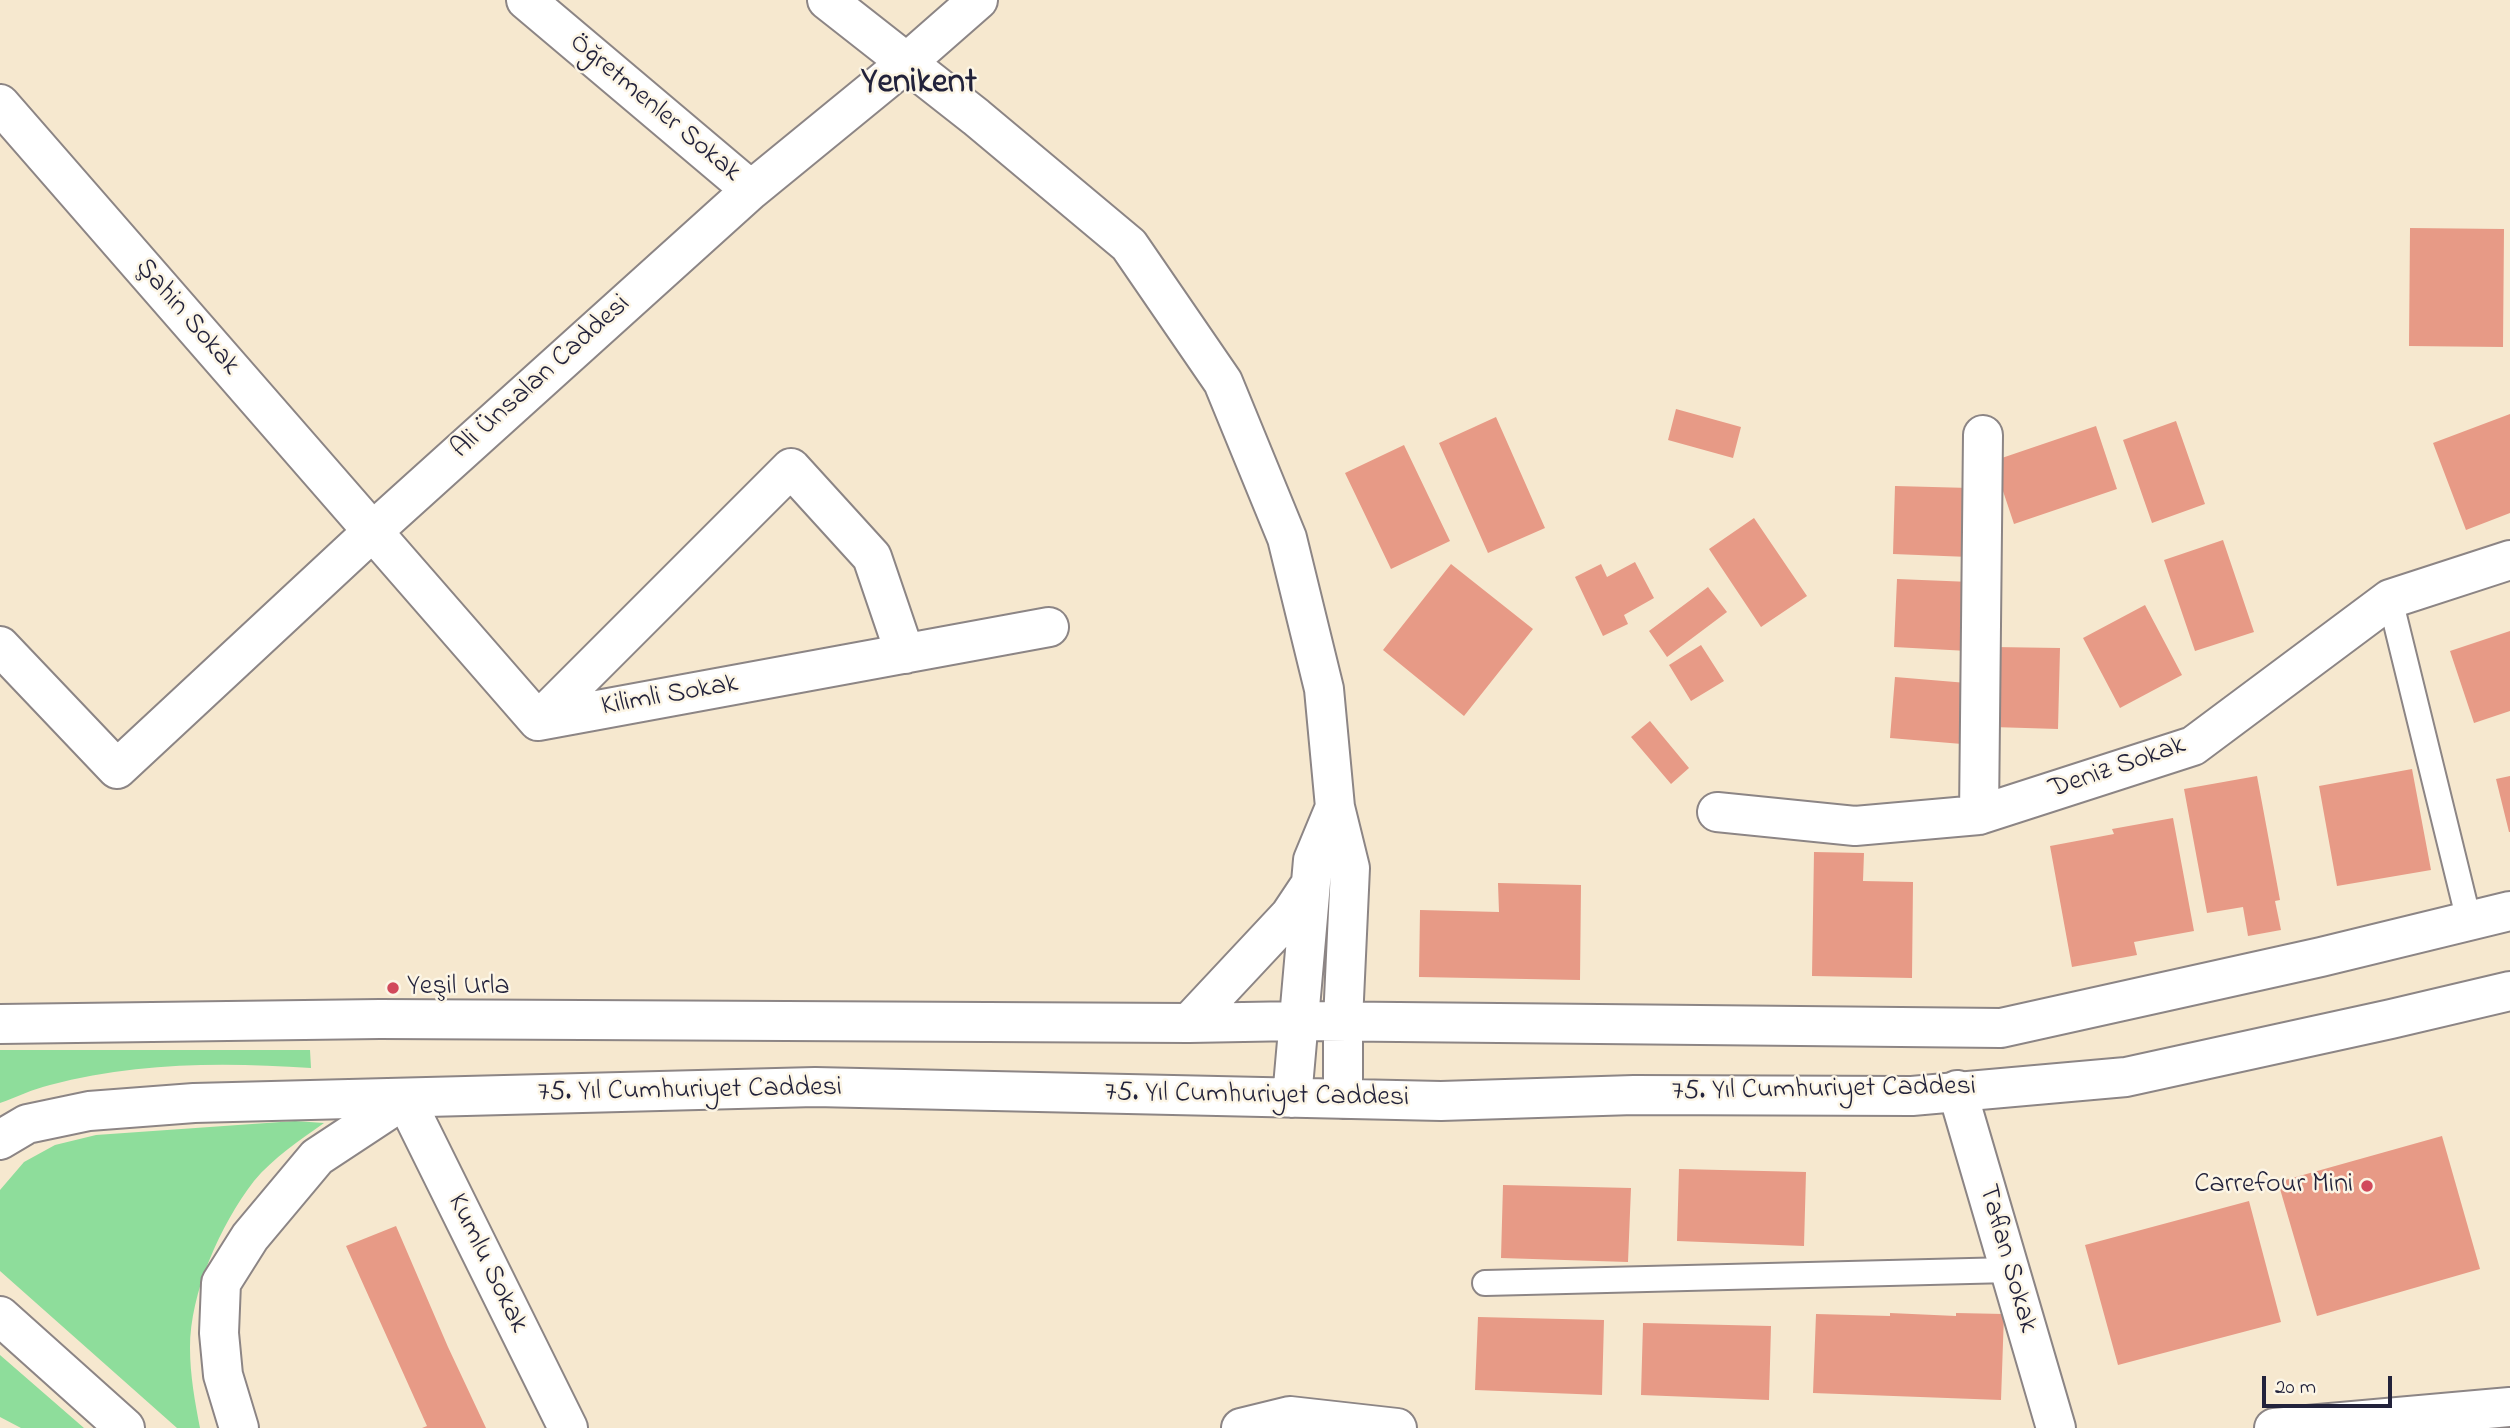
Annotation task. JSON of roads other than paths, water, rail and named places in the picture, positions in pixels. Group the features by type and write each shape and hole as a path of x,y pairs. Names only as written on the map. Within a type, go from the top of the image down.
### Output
{"main road":[{"name":"Öğretmenler Sokak","path":"526,0 751,190"},
{"path":"827,0 1129,244 1223,382 1287,538 1324,688 1335,807 1350,868 1343,1021 1343,1100"},
{"name":"Ali Ünsalan Caddesi","path":"0,646 117,769 373,531 751,190 905,64 978,0"},
{"name":"Şahin Sokak","path":"0,104 373,531"},
{"path":"1979,815 1983,435"},
{"path":"373,531 538,721 791,468 872,557 905,654"},
{"name":"Deniz Sokak","path":"1717,813 1855,826 1979,815 2193,746 2390,598 2510,560"},
{"name":"Kilimli Sokak","path":"538,721 1049,627"},
{"path":"1292,1098 1313,860 1335,807"},
{"path":"1189,1023 1290,915 1311,883"},
{"path":"0,1024 380,1019 1189,1023 1343,1021 2001,1028 2321,957 2510,911"},
{"name":"75. Yıl Cumhuriyet Caddesi","path":"0,1140 27,1124 89,1111 194,1103 405,1100 815,1087 1441,1101 1634,1095 1912,1096 2126,1077 2510,990"},
{"name":"Taflan Sokak","path":"1957,1090 2056,1428"},
{"path":"239,1428 223,1375 219,1333 221,1283 250,1237 317,1157 405,1100"},
{"name":"Kumlu Sokak","path":"405,1100 568,1428"},
{"path":"0,1316 125,1428"},
{"path":"2274,1428 2510,1407"},
{"path":"1241,1428 1290,1416 1397,1428"}],"lane":[{"path":"2390,598 2469,921"},
{"path":"1485,1283 2010,1270"}],"place":[{"name":"Yeşil Urla","path":"393,988"},
{"name":"Carrefour Mini","path":"2367,1186"}],"district":[{"name":"Yenikent","path":"919,85"}]}
